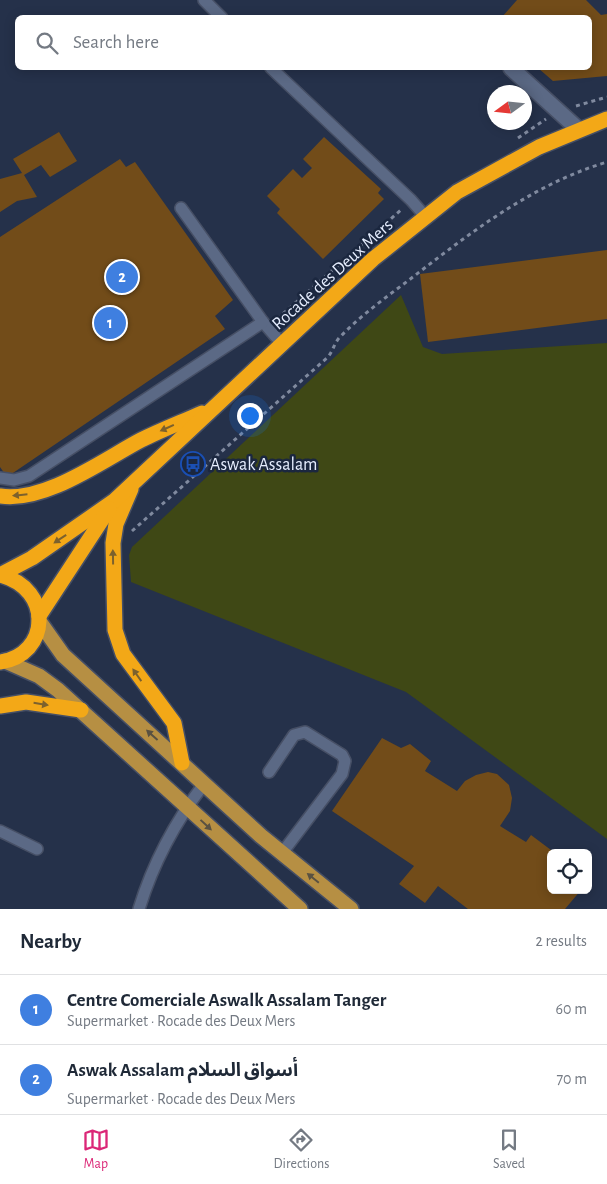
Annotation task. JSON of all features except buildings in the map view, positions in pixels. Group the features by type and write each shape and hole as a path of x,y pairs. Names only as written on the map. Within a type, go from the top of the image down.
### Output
{"highway":[{"name":"Rocade des Deux Mers","path":"0,575 32,558 114,502 373,259 425,216 457,192 502,166 578,129 607,119"},
{"path":"0,496 22,496 55,486 144,439 212,409"},
{"path":"133,484 116,524 113,543 115,630 123,654 174,723 182,763"},
{"name":"Rocade des Deux Mers","path":"2,662 24,651 34,640 39,618 114,502"},
{"name":"Rocade des Deux Mers","path":"0,575 13,579 25,586 33,597 39,618"},
{"path":"0,706 26,702 81,710"}],"main road":[{"path":"39,618 63,655 204,784 351,909"},
{"path":"2,662 39,676 81,710 300,909"}],"street":[{"path":"513,70 578,129"}],"lane":[{"path":"204,0 219,15"},
{"path":"273,70 412,200 425,216"},
{"path":"181,208 263,322 282,344"},
{"path":"0,478 14,480 28,476 263,322"},
{"path":"269,772 294,735 299,732 305,732 342,755 345,761 342,774 282,852"},
{"path":"139,909 161,852 187,807 204,784"},
{"path":"0,831 37,849"}],"path":[{"path":"131,532 328,357 339,338 366,313 445,252 518,202 552,182 607,162"}],"green space":[{"path":"401,295 423,347 442,354 607,343 607,839 406,692 131,582 129,555 132,547"}],"place":[{"name":"Aswak Assalam أسواق السلام","path":"122,277"},
{"name":"Centre Comerciale Aswalk Assalam Tanger","path":"110,323"},
{"name":"Aswak Assalam","path":"193,464"}]}
